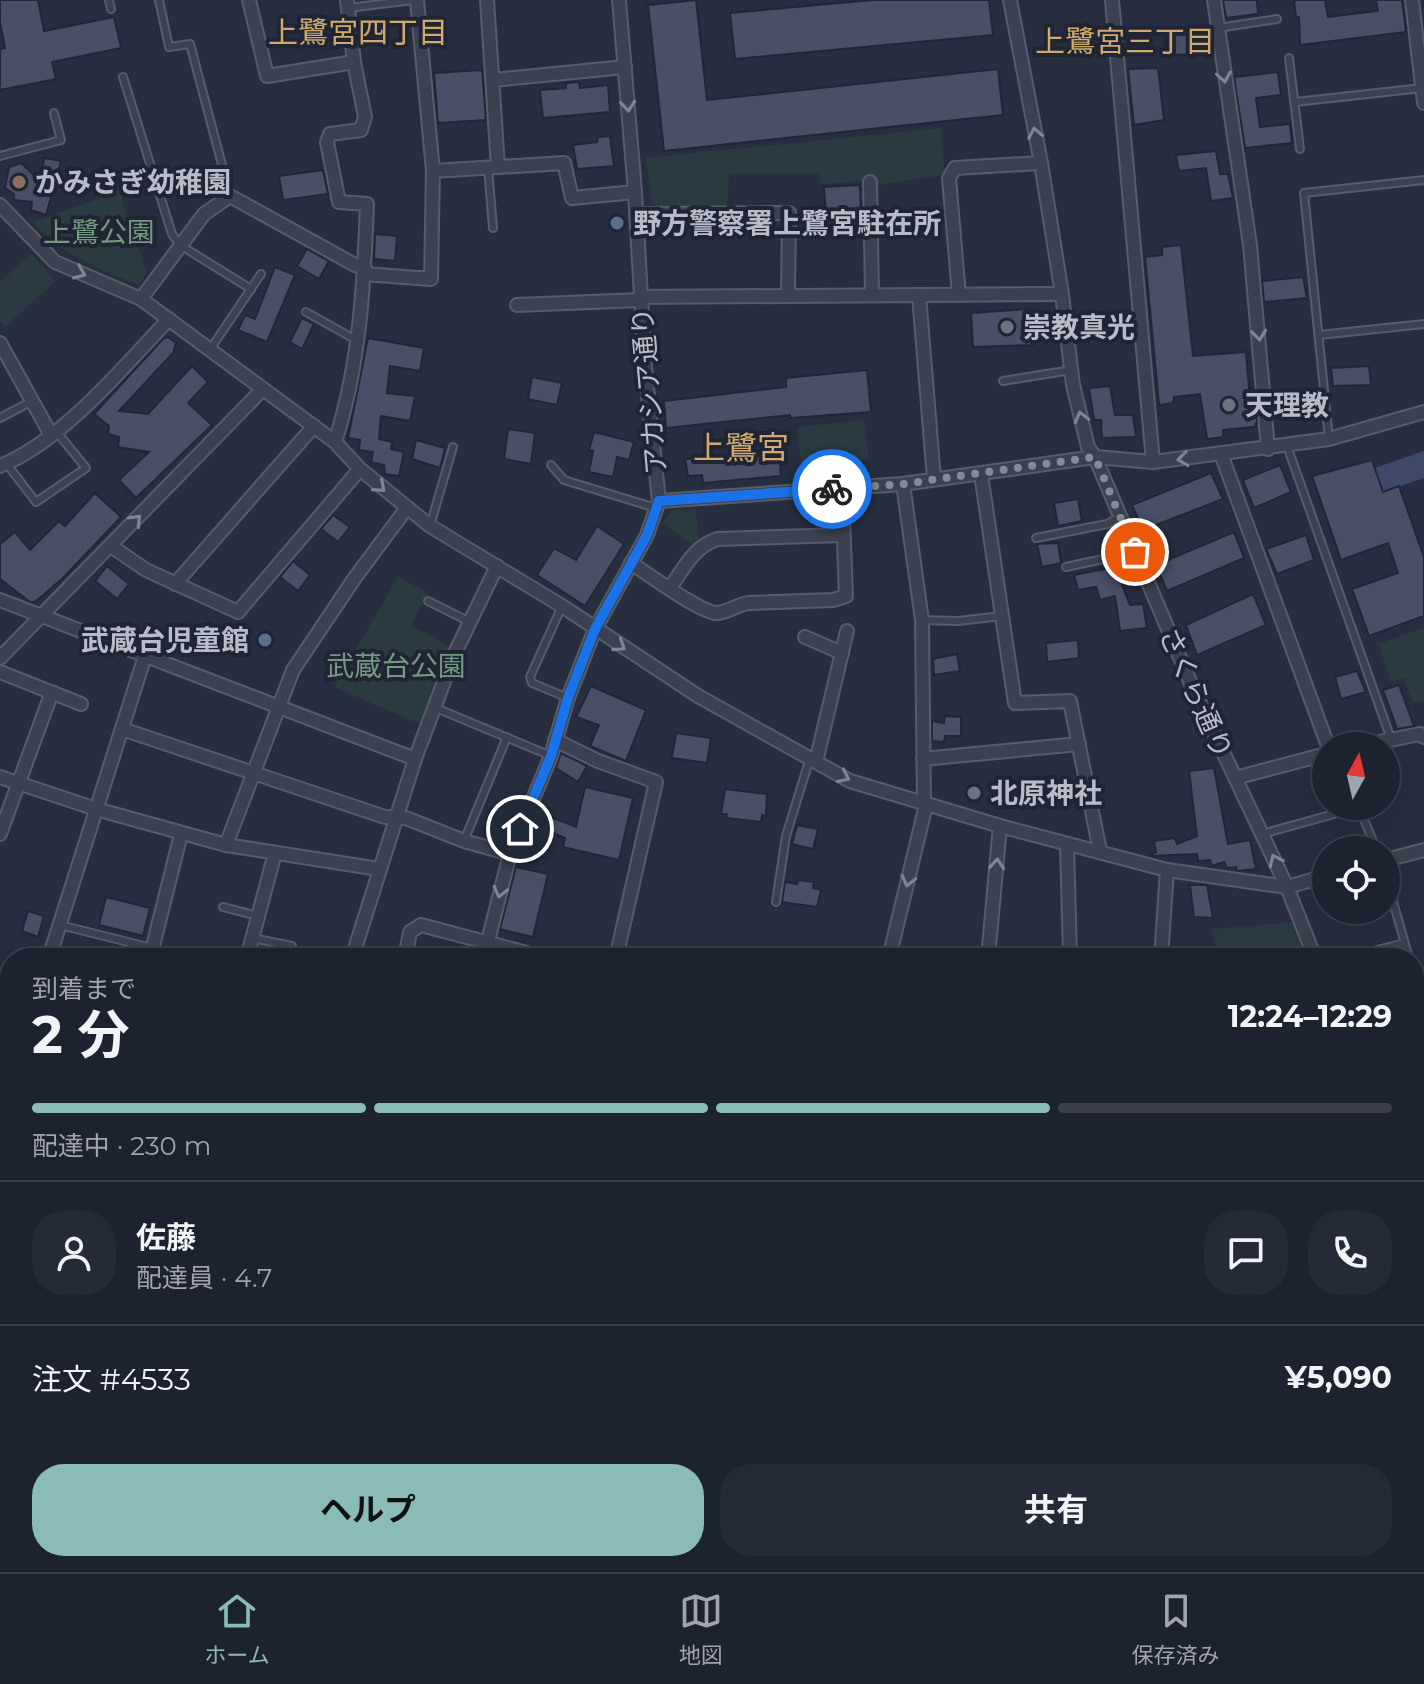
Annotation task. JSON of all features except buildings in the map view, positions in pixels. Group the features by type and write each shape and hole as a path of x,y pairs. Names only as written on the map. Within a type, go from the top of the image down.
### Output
{"street":[{"path":"249,0 267,76 354,62"},
{"path":"141,299 204,214 230,196 364,271 431,279 433,171 415,0"},
{"path":"487,0 493,80 493,168"},
{"name":"アカシア通り","path":"488,941 510,854 551,756 568,698 595,629 647,535 657,505 619,0"},
{"name":"さくら通り","path":"1010,0 1041,163 1071,370 1088,447 1095,457 1195,693 1287,887 1311,948"},
{"path":"1112,0 1153,462"},
{"path":"1214,0 1250,245 1268,449"},
{"path":"1412,0 1424,103"},
{"path":"335,442 358,341 367,204 339,202 327,142 330,134 361,130 365,117 347,4"},
{"path":"493,80 625,67"},
{"path":"433,171 564,163 572,198 635,192"},
{"path":"959,295 949,178 952,172 955,168 1041,163"},
{"path":"870,182 872,295"},
{"path":"0,205 55,262 141,299 335,442 360,469 430,526 562,606 698,696 850,781 1000,826 1167,870 1287,887 1312,880"},
{"path":"636,214 789,213 788,296"},
{"path":"517,305 640,298 1062,294"},
{"path":"919,295 934,479"},
{"path":"3,465 82,410 169,319"},
{"path":"0,343 53,433"},
{"path":"0,658 262,390"},
{"path":"657,505 903,484 1095,457 1153,462 1268,449 1329,439 1424,412"},
{"path":"175,584 314,426"},
{"path":"1221,454 1323,732"},
{"path":"111,546 146,570 238,612 360,469"},
{"path":"981,474 1015,703 1070,701 1100,851"},
{"path":"891,948 925,804 922,620 903,484"},
{"path":"631,563 707,612 717,613 748,603 833,600 846,596 842,488"},
{"path":"226,845 293,670 406,509"},
{"path":"670,588 694,553 718,539 843,535"},
{"path":"355,948 415,759 454,655 497,566"},
{"path":"0,600 415,759"},
{"path":"813,760 847,631"},
{"path":"805,637 842,653"},
{"path":"52,948 145,656"},
{"path":"0,672 81,704"},
{"path":"0,834 52,692"},
{"path":"122,729 385,817 406,818 464,841 510,854"},
{"path":"1400,737 1420,734 1424,737"},
{"path":"555,740 598,761 656,782 618,948"},
{"path":"923,759 1079,744"},
{"path":"1235,778 1312,758"},
{"path":"0,777 96,809 226,845 379,869"},
{"path":"989,948 1000,826"},
{"path":"152,948 181,834"},
{"path":"1067,844 1070,948"},
{"path":"1400,856 1424,850"},
{"path":"250,948 275,853"},
{"path":"1162,948 1167,870"},
{"path":"407,948 410,932 421,925 512,948"}],"lane":[{"path":"109,0 111,9"},
{"path":"159,0 169,47 190,44 230,196"},
{"path":"347,4 415,0"},
{"path":"1218,28 1277,19"},
{"path":"1289,58 1300,149"},
{"path":"123,77 172,234 180,245 251,289"},
{"path":"1295,102 1423,93"},
{"path":"0,156 61,140 54,113"},
{"path":"493,168 493,228"},
{"path":"1329,439 1304,193 1424,180"},
{"path":"209,351 261,274"},
{"path":"306,312 358,341"},
{"path":"1319,335 1424,324"},
{"path":"1003,381 1071,370"},
{"path":"0,418 33,400"},
{"path":"3,465 36,502 86,468 53,433"},
{"path":"1287,446 1389,732"},
{"path":"430,526 453,447"},
{"path":"551,465 564,480 657,505"},
{"path":"1036,538 1107,524 1120,517"},
{"path":"1066,567 1135,552"},
{"path":"428,601 470,622"},
{"path":"562,606 530,677 532,683 568,698"},
{"path":"922,620 958,621 1002,616"},
{"path":"436,708 551,756"},
{"path":"464,841 507,737"},
{"path":"776,902 786,836 813,760"},
{"path":"1262,834 1312,820"},
{"path":"223,907 258,916"},
{"path":"1400,924 1406,948"},
{"path":"60,925 135,948"},
{"path":"252,938 292,946"},
{"path":"1385,948 1405,943"},
{"path":"1224,1572 1232,1572"}],"green space":[{"path":"941,128 945,175 863,187 862,181 821,184 819,174 729,174 727,208 658,207 652,203 646,158"},
{"name":"上鷺公園","path":"119,191 147,273 139,285 68,252 33,222"},
{"path":"31,254 55,281 5,327 0,322 0,282"},
{"path":"864,420 869,459 801,465 797,427"},
{"path":"696,509 698,540 693,545 662,523 674,510"},
{"name":"武蔵台公園","path":"398,577 429,593 411,625 452,648 425,726 334,687"},
{"path":"1424,628 1424,702 1412,702 1404,678 1391,681 1378,644"},
{"path":"1295,922 1305,948 1214,948 1211,929"}],"water":[{"path":"1424,451 1424,478 1383,492 1375,468"}],"way so far":[{"path":"832,489 903,484 1095,457 1135,552"}],"place":[{"name":"かみさぎ幼稚園","path":"19,182"},
{"name":"野方警察署上鷺宮駐在所","path":"617,223"},
{"name":"崇教真光","path":"1007,327"},
{"name":"天理教","path":"1229,405"},
{"name":"武蔵台児童館","path":"265,640"},
{"name":"北原神社","path":"974,793"}],"district":[{"name":"上鷺宮四丁目","path":"358,32"},
{"name":"上鷺宮三丁目","path":"1125,41"},
{"name":"上鷺宮","path":"741,447"}],"route":[{"path":"520,829 551,756 568,698 595,629 647,535 659,501 832,489"}]}
